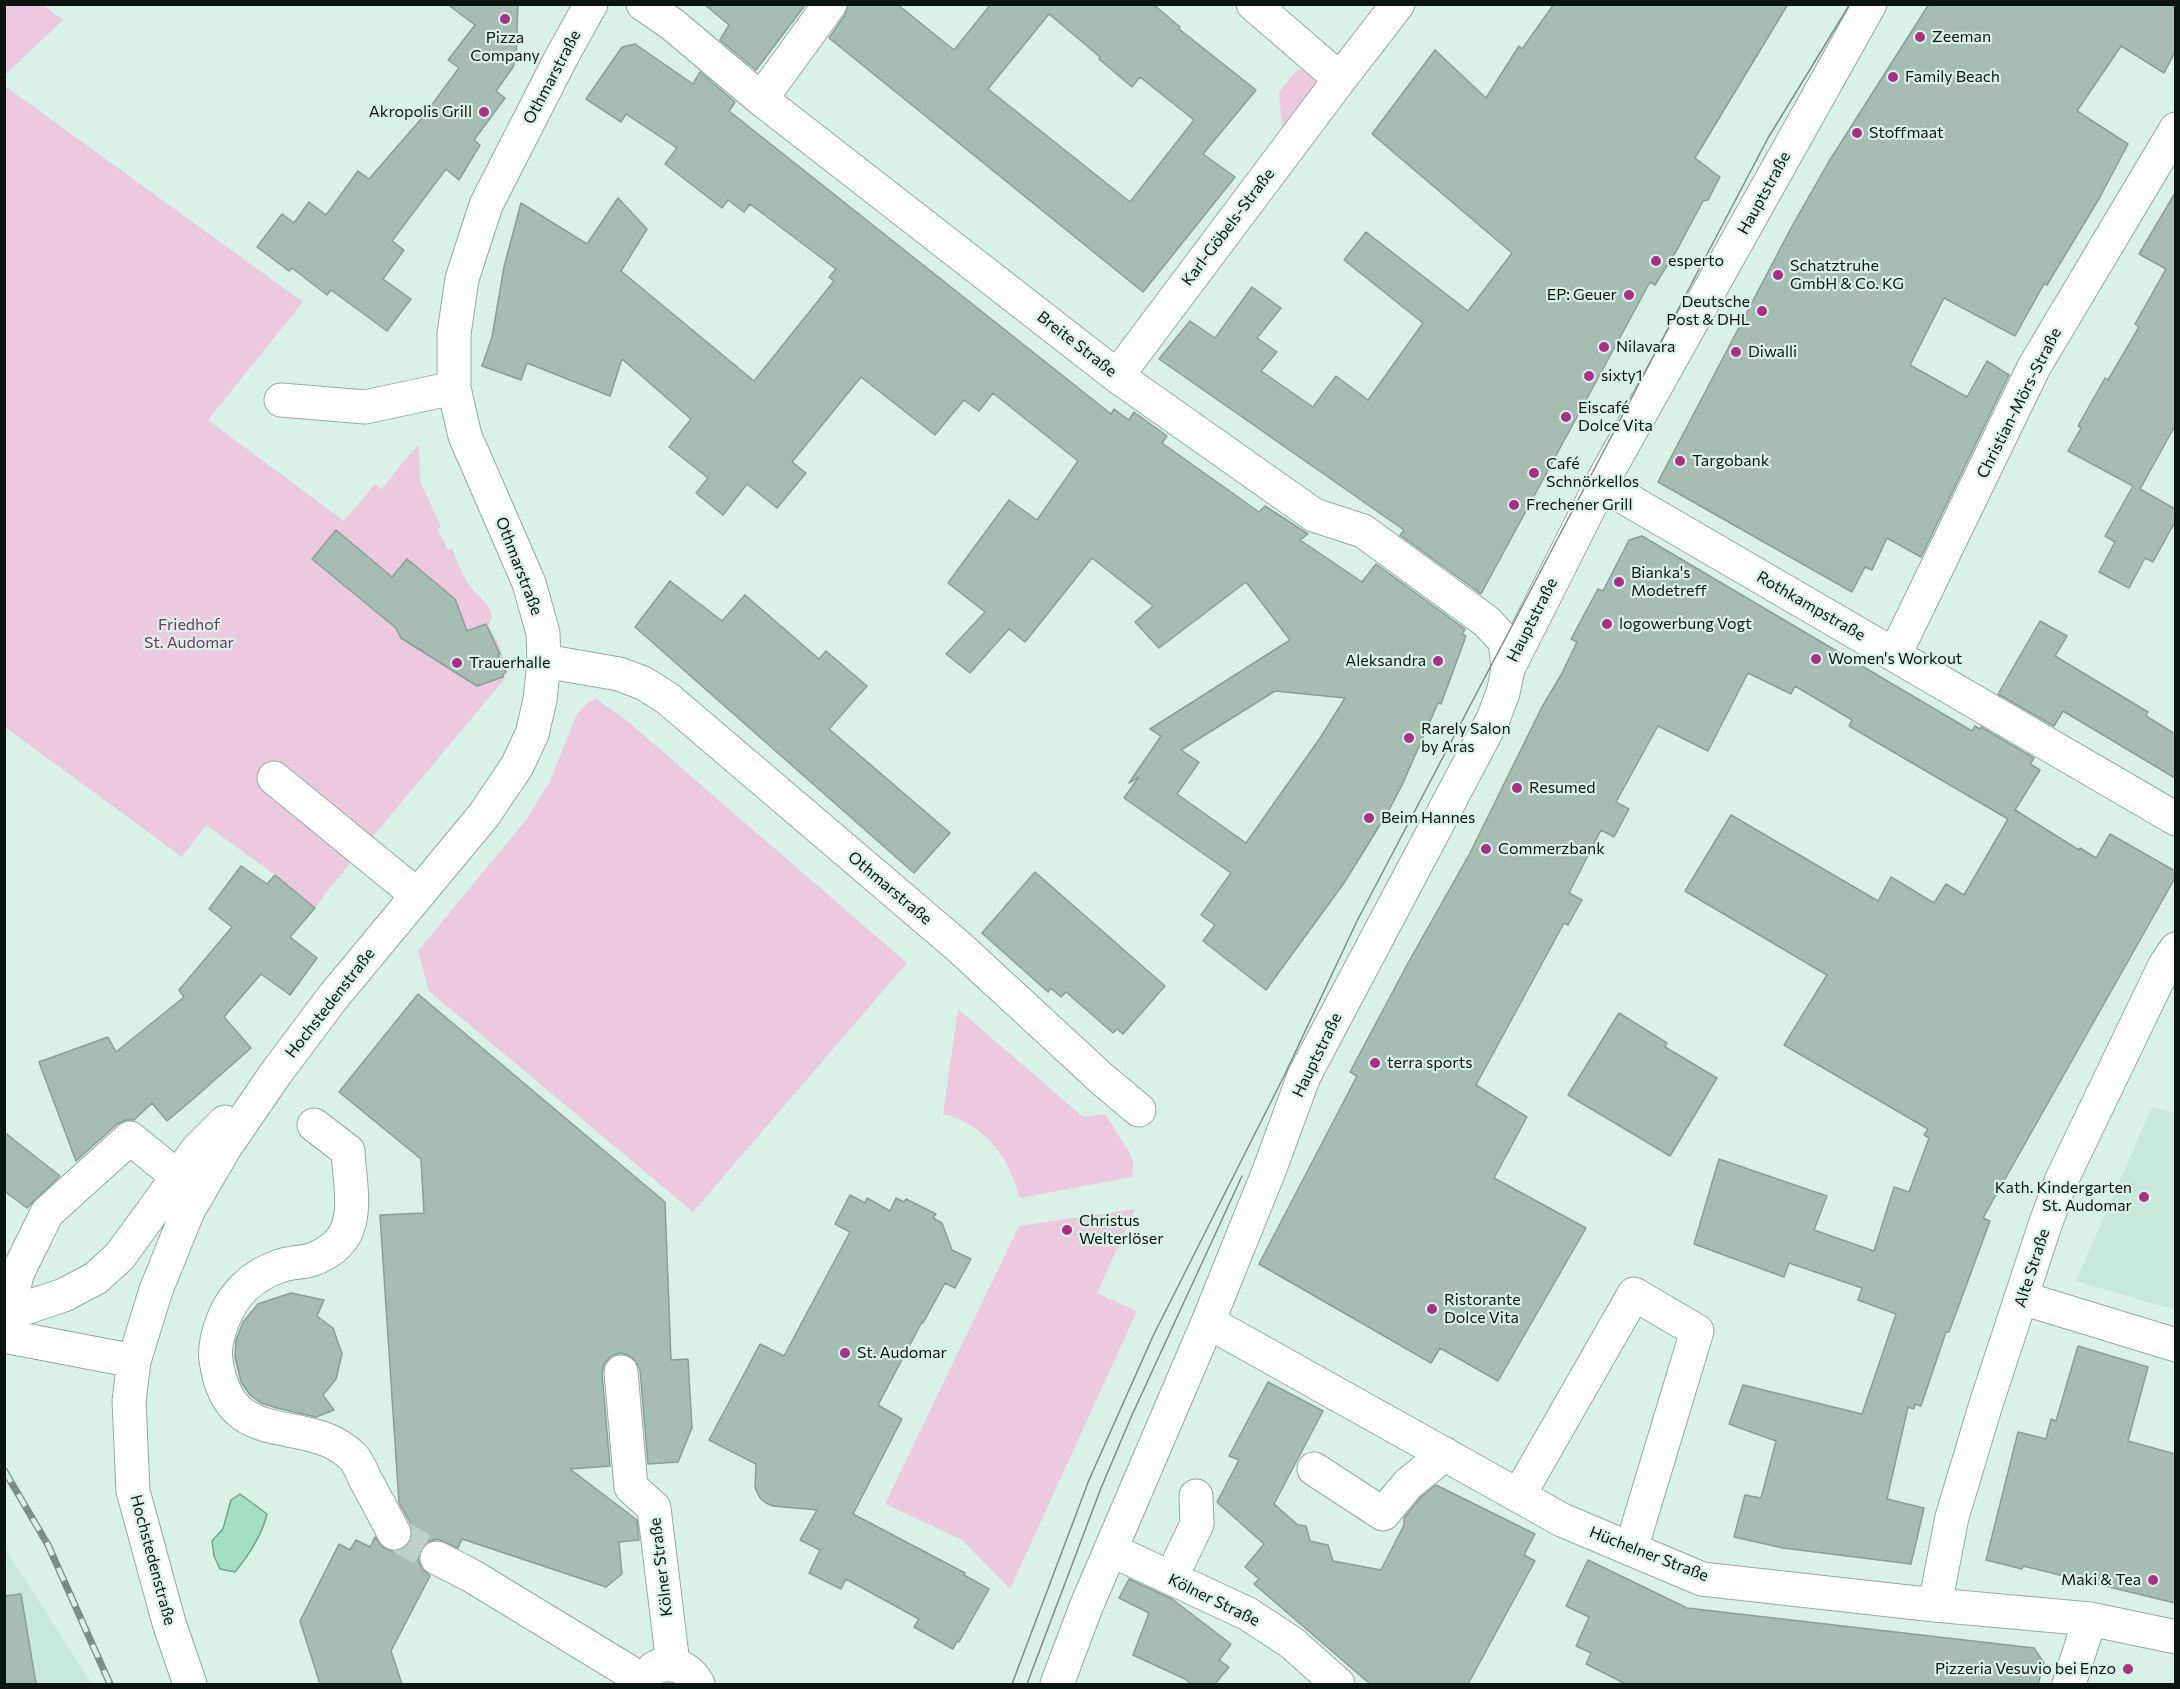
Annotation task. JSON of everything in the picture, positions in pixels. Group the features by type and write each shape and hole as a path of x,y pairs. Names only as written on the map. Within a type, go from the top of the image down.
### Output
{"street":[{"name":"Othmarstraße","path":"591,4 561,58 483,214 462,279 454,334 454,388 465,436 529,583 543,633 544,661 619,674 643,683 667,698 958,946 1102,1079 1139,1110"},
{"name":"Breite Straße","path":"643,4 672,24 761,99 1117,375 1314,514 1363,531 1486,621 1504,641 1508,669"},
{"path":"761,99 830,4"},
{"path":"1252,4 1340,79"},
{"name":"Karl-Göbels-Straße","path":"1117,375 1398,4"},
{"name":"Hauptstraße","path":"1208,1322 1269,1171 1304,1076 1493,719 1503,693 1508,669 1601,484 1870,4"},
{"name":"Christian-Mörs-Straße","path":"1895,654 2034,367 2175,129"},
{"path":"281,400 365,407 454,388"},
{"name":"Rothkampstraße","path":"1601,484 2175,819"},
{"name":"Hochstedenstraße","path":"190,1684 169,1623 133,1491 129,1401 134,1361 156,1290 188,1210 226,1146 276,1073 333,997 484,815 517,766 532,734 540,700 544,661"},
{"path":"274,778 417,895"},
{"name":"Alte Straße","path":"1935,1605 1952,1517 1986,1404 2061,1181 2172,960"},
{"path":"6,1327 19,1310 64,1294 96,1278 120,1256 197,1150 276,1073"},
{"path":"314,1125 348,1151 351,1215 345,1234 333,1249 311,1260 282,1265 256,1276 240,1291 226,1310 219,1331 215,1354 219,1382 232,1404 250,1420 330,1441 354,1458 394,1533"},
{"path":"6,1327 17,1274 47,1213 130,1138 178,1177"},
{"path":"1519,1495 1634,1294 1697,1331 1631,1549"},
{"path":"2022,1298 2175,1345"},
{"path":"1058,1684 1086,1607 1208,1322"},
{"name":"Hüchelner Straße","path":"1208,1322 1562,1520 1702,1579 1935,1605 2090,1619 2175,1637"},
{"path":"6,1327 134,1361"},
{"name":"Kölner Straße","path":"621,1372 631,1487 654,1508 673,1664"},
{"path":"1314,1469 1383,1514 1408,1484 1445,1454"},
{"path":"1171,1578 1197,1524 1196,1496"},
{"name":"Kölner Straße","path":"1111,1550 1248,1614 1292,1643 1338,1684"},
{"path":"437,1558 472,1576 640,1682 649,1670 660,1665 673,1664 684,1668 694,1676 698,1684"},
{"path":"2069,1684 2090,1619"}],"shaded area":[{"name":"Kath. Kindergarten St. Audomar","path":"2152,1107 2175,1113 2175,1310 2076,1281"},
{"path":"240,1494 267,1514 254,1545 235,1572 220,1569 214,1556 212,1541 223,1529 231,1500"},
{"path":"5,1549 92,1684 5,1684"}],"green space":[{"path":"5,4 43,5 63,20 5,75"},
{"path":"1305,69 1318,80 1319,89 1287,131 1282,129 1279,92 1297,70"},
{"name":"Friedhof St. Audomar","path":"5,86 303,302 208,420 344,521 375,484 382,489 419,444 420,481 441,527 437,529 448,550 452,549 469,585 490,608 491,619 488,625 499,645 508,671 503,681 315,908 275,875 206,825 182,857 5,727"},
{"path":"596,699 625,719 907,963 693,1212 429,991 418,951 526,820 550,781 576,716 587,703"},
{"path":"958,1009 1083,1117 1105,1114 1133,1161 1132,1177 1020,1198 1009,1169 994,1145 972,1126 943,1114"},
{"path":"1135,1209 1097,1293 1137,1311 1010,1589 962,1540 885,1504 1019,1226"}],"building":[{"path":"447,4 518,4 516,59 496,91 505,98 474,140 480,145 459,180 446,169 392,241 404,250 383,279 411,299 387,331 331,290 327,295 292,268 289,271 257,247 282,214 294,223 309,202 326,215 358,171 369,179 422,118 459,68 448,60 475,25"},
{"path":"704,4 806,4 756,70 720,40 729,25"},
{"path":"848,4 897,4 954,50 991,4 1153,4 1180,27 1179,29 1256,90 1203,154 1235,177 1143,292 829,38 845,15","holes":["1049,14 1100,57 1099,59 1132,87 1140,77 1194,120 1130,202 988,89"]},
{"path":"1554,4 1788,4 1695,158 1720,177 1708,200 1703,201 1655,285 1650,282 1481,594 1400,535 1404,530 1159,359 1190,321 1215,338 1252,287 1281,308 1257,338 1277,352 1261,371 1313,407 1336,376 1368,400 1423,323 1344,260 1366,232 1468,311 1512,253 1372,134 1435,50 1486,98 1519,46 1522,49"},
{"path":"1929,4 2175,4 2175,52 2164,73 2121,46 2077,111 2128,144 2100,197 2047,285 2044,284 2015,336 1944,298 1910,365 1967,397 1987,361 2009,375 1921,557 1887,538 1872,570 1865,567 1852,592 1658,482 1791,228 1828,163"},
{"path":"635,44 693,84 700,72 735,102 729,111 1111,414 1114,409 1129,420 1134,412 1167,436 1162,443 1259,512 1265,506 1308,534 1300,540 1362,582 1376,564 1465,629 1462,634 1466,636 1441,704 1438,703 1388,812 1344,883 1266,990 1203,941 1215,925 1201,915 1231,873 1124,798 1139,777 1129,783 1161,736 1150,729 1290,640 1246,582 1159,648 1135,622 1153,606 1092,558 1025,642 1009,629 970,673 946,654 985,612 948,583 1009,500 1037,520 1078,461 993,393 979,411 964,400 935,435 861,377 792,462 806,473 777,508 747,484 723,515 696,493 708,478 669,447 691,419 622,359 610,396 527,363 521,380 482,366 492,337 504,267 521,203 587,244 618,198 647,229 621,271 754,381 834,281 829,277 836,269 750,204 744,212 728,200 722,208 665,164 677,148 626,114 621,122 586,99 622,47","holes":["1275,691 1345,698 1320,738 1246,843 1177,794 1199,762 1181,750"]},
{"path":"2175,193 2175,426 2140,489 2175,509 2175,522 2153,562 2145,558 2129,588 2099,572 2115,542 2105,536 2133,486 2068,451 2081,428 2078,426 2105,378 2108,380 2139,327 2135,324 2166,269 2139,254"},
{"path":"336,530 392,577 407,559 455,599 467,631 486,624 506,672 503,677 477,686 401,638 396,628 312,559"},
{"path":"1642,536 1972,731 1975,726 1980,729 1981,727 2034,758 2030,764 2040,770 2015,810 2096,858 2110,834 2175,871 2175,878 1983,1218 1990,1221 1949,1332 1946,1332 1921,1406 1915,1404 1914,1409 1908,1407 1887,1499 1924,1508 1911,1564 1783,1548 1734,1537 1745,1495 1761,1498 1776,1441 1729,1424 1743,1385 1862,1414 1896,1314 1858,1300 1862,1288 1789,1263 1784,1277 1694,1244 1719,1159 1827,1196 1814,1230 1874,1251 1894,1187 1909,1192 1929,1138 1924,1135 1928,1129 1784,1045 1827,975 1685,891 1731,815 1878,901 1891,877 1934,903 1946,884 1964,895 2008,819 1849,726 1852,720 1795,686 1791,694 1748,673 1708,751 1658,726 1616,802 1629,809 1614,837 1601,830 1569,893 1582,900 1568,925 1564,923 1476,1085 1527,1117 1494,1178 1586,1228 1498,1381 1440,1348 1431,1363 1259,1264 1357,1076 1350,1072 1470,853 1542,707 1561,675 1577,642 1571,639 1598,589 1603,591 1629,540"},
{"path":"670,581 722,621 745,595 819,659 826,651 867,686 829,729 950,833 914,873 635,627"},
{"path":"2040,621 2067,636 2055,656 2148,712 2146,716 2175,734 2175,778 2063,711 2054,726 1998,694"},
{"path":"241,866 267,884 275,875 315,908 290,937 317,958 290,995 261,974 224,1017 251,1048 192,1100 167,1121 152,1103 134,1120 126,1120 117,1124 76,1161 39,1062 108,1037 116,1052 184,997 179,990 232,927 209,909"},
{"path":"1035,872 1165,986 1123,1034 1117,1029 1113,1033 1066,992 1061,997 1051,988 1048,992 982,933"},
{"path":"418,994 665,1202 671,1360 688,1359 692,1428 678,1462 648,1464 640,1370 636,1361 628,1355 620,1353 611,1356 604,1364 602,1374 610,1466 570,1469 637,1520 639,1540 619,1542 622,1574 606,1587 462,1539 458,1548 437,1539 427,1542 421,1549 418,1559 422,1569 430,1576 391,1651 402,1684 320,1684 300,1621 339,1544 350,1550 356,1540 370,1547 375,1537 384,1548 394,1552 402,1550 409,1543 413,1534 411,1524 399,1503 380,1215 424,1213 421,1159 339,1092"},
{"path":"1619,1013 1667,1043 1665,1047 1717,1078 1670,1156 1568,1095"},
{"path":"4,1132 60,1176 27,1208 4,1191"},
{"name":"St. Audomar","path":"850,1195 865,1203 867,1198 890,1211 896,1198 904,1202 906,1199 936,1214 933,1218 942,1223 952,1250 971,1259 955,1288 945,1283 878,1405 902,1419 853,1514 965,1573 964,1575 989,1589 953,1649 914,1627 919,1619 846,1579 841,1589 809,1573 820,1550 800,1540 817,1510 773,1506 766,1503 760,1498 755,1488 756,1464 709,1440 760,1344 784,1356 850,1232 835,1224"},
{"path":"291,1293 324,1300 317,1316 333,1328 342,1354 336,1379 323,1395 334,1410 316,1417 261,1403 250,1395 241,1382 235,1357 236,1340 243,1322 258,1304"},
{"path":"2078,1346 2148,1367 2128,1441 2175,1454 2175,1603 2023,1566 2022,1569 1986,1560 2018,1432 2046,1439 2051,1419 2056,1421"},
{"path":"1268,1382 1323,1411 1274,1504 1298,1525 1306,1526 1310,1541 1328,1545 1333,1561 1381,1570 1404,1525 1404,1518 1421,1497 1436,1485 1535,1534 1524,1555 1535,1561 1468,1684 1370,1684 1254,1584 1259,1579 1245,1567 1264,1544 1217,1502 1239,1460 1229,1456"},
{"path":"1588,1560 1687,1608 2034,1648 2044,1663 2038,1684 1626,1684 1586,1664 1591,1653 1576,1646 1589,1617 1566,1606"},
{"path":"1129,1579 1172,1599 1231,1644 1219,1660 1229,1667 1215,1684 1191,1684 1133,1655 1149,1613 1119,1598"},
{"path":"21,1594 36,1684 4,1684 4,1596"}],"tunnel":[{"path":"394,1533 437,1558"}],"tram line":[{"path":"1012,1684 1089,1480 1153,1336 1285,1074 1357,921 1768,138 1850,4"},
{"path":"1027,1684 1101,1488 1132,1415 1242,1176"}],"railway":[{"path":"4,1470 48,1545 110,1684"}],"place":[{"name":"Pizza Company","path":"505,19"},
{"name":"Zeeman","path":"1920,37"},
{"name":"Family Beach","path":"1893,77"},
{"name":"Akropolis Grill","path":"484,112"},
{"name":"Stoffmaat","path":"1857,133"},
{"name":"esperto","path":"1656,261"},
{"name":"Schatztruhe GmbH & Co. KG","path":"1778,275"},
{"name":"EP: Geuer","path":"1629,295"},
{"name":"Deutsche Post & DHL","path":"1762,311"},
{"name":"Nilavara","path":"1604,347"},
{"name":"Diwalli","path":"1736,352"},
{"name":"sixty1","path":"1589,376"},
{"name":"Eiscafé Dolce Vita","path":"1566,417"},
{"name":"Targobank","path":"1680,461"},
{"name":"Café Schnörkellos","path":"1534,473"},
{"name":"Frechener Grill","path":"1514,505"},
{"name":"Bianka's Modetreff","path":"1619,582"},
{"name":"logowerbung Vogt","path":"1607,624"},
{"name":"Women's Workout","path":"1816,659"},
{"name":"Aleksandra","path":"1438,661"},
{"name":"Trauerhalle","path":"457,663"},
{"name":"Rarely Salon by Aras","path":"1409,738"},
{"name":"Resumed","path":"1517,788"},
{"name":"Beim Hannes","path":"1369,818"},
{"name":"Commerzbank","path":"1486,849"},
{"name":"terra sports","path":"1375,1063"},
{"name":"Kath. Kindergarten St. Audomar","path":"2144,1197"},
{"name":"Christus Welterlöser","path":"1067,1230"},
{"name":"Ristorante Dolce Vita","path":"1432,1309"},
{"name":"St. Audomar","path":"845,1353"},
{"name":"Maki & Tea","path":"2153,1580"},
{"name":"Pizzeria Vesuvio bei Enzo","path":"2128,1669"}]}
